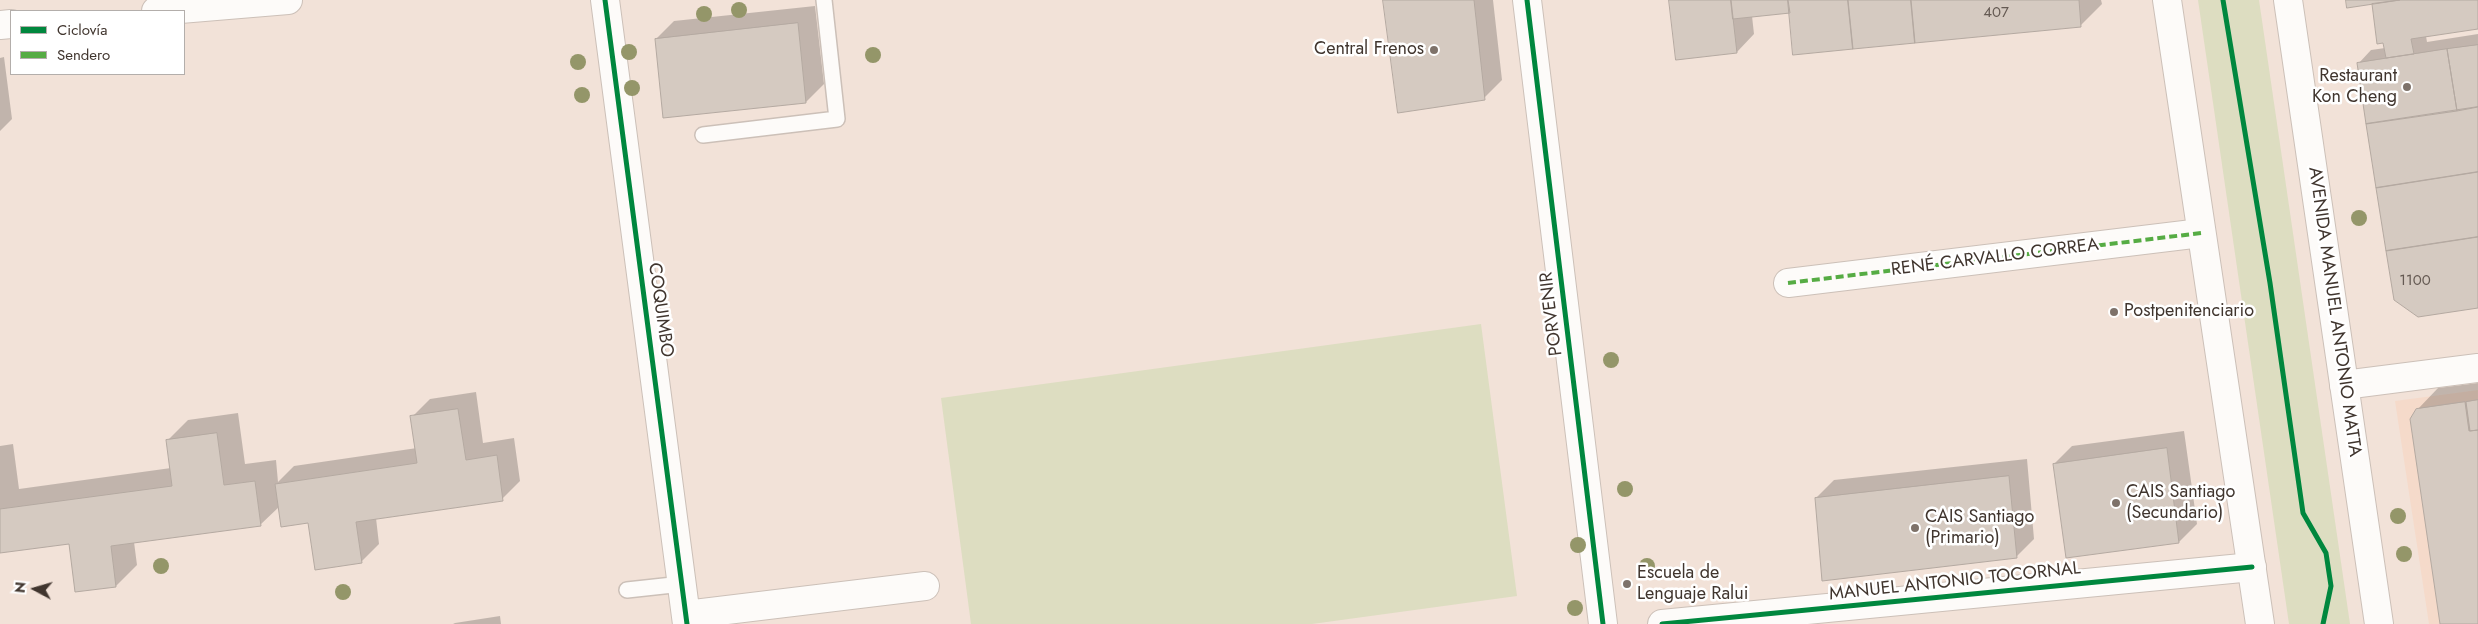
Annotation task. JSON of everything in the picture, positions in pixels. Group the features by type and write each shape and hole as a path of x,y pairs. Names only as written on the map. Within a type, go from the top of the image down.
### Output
{"street":[{"path":"168,10 288,0"},
{"name":"COQUIMBO","path":"605,0 686,619"},
{"name":"PORVENIR","path":"1527,0 1604,624"},
{"path":"2166,0 2260,624"},
{"name":"AVENIDA MANUEL ANTONIO MATTA","path":"2288,0 2379,624"},
{"name":"RENÉ CARVALLO CORREA","path":"1788,283 2202,233"},
{"path":"2344,385 2478,368"},
{"name":"MANUEL ANTONIO TOCORNAL","path":"1662,624 2252,567"},
{"path":"686,619 925,586"}],"lane":[{"path":"703,135 837,119 824,0"},
{"path":"627,590 682,584"}],"shaded area":[{"path":"2478,390 2478,624 2429,624 2395,401"}],"green space":[{"path":"2198,0 2259,0 2350,624 2289,624"},
{"path":"1481,324 1517,596 1312,624 971,624 941,398"}],"building":[{"name":"Central Frenos","path":"1383,0 1474,0 1485,100 1398,113"},
{"path":"1669,0 1731,0 1737,53 1676,60"},
{"path":"1731,0 1788,0 1790,13 1733,19"},
{"path":"1788,0 1848,0 1853,49 1793,55"},
{"path":"1848,0 1911,0 1915,43 1853,49"},
{"path":"1911,0 2079,0 2081,27 1915,43"},
{"path":"2346,0 2400,0 2347,8"},
{"path":"2400,0 2478,0 2478,29 2411,39 2414,54 2386,58 2383,43 2377,44 2372,4"},
{"path":"798,23 806,103 663,118 655,39"},
{"path":"2478,45 2478,107 2457,111 2447,49"},
{"name":"Restaurant Kon Cheng","path":"2447,49 2457,111 2366,124 2357,63"},
{"path":"2478,107 2478,172 2376,188 2366,124"},
{"path":"2478,172 2478,237 2386,251 2376,188"},
{"path":"2478,237 2478,308 2418,317 2394,300 2386,251"},
{"path":"2478,400 2478,430 2470,431 2466,402"},
{"path":"2465,402 2469,431 2478,430 2478,624 2440,624 2410,419 2416,409"},
{"path":"458,409 466,460 497,455 503,501 356,522 362,563 315,570 308,523 281,527 275,484 417,463 410,416"},
{"path":"217,433 224,485 255,481 261,526 111,546 116,587 75,592 69,544 0,553 0,509 172,486 166,440"},
{"name":"CAIS Santiago (Secundario)","path":"2167,448 2179,543 2066,558 2053,464"},
{"name":"CAIS Santiago (Primario)","path":"2009,476 2017,558 1822,581 1815,498"}],"marked path":[{"path":"1788,283 2201,233"}],"cycle path":[{"path":"605,0 687,624"},
{"path":"1527,0 1603,624"},
{"path":"2223,0 2270,283 2303,513 2326,553 2331,586 2323,624"},
{"path":"1662,624 2252,567"}],"place":[{"name":"Central Frenos","path":"1434,50"},
{"name":"Restaurant Kon Cheng","path":"2407,87"},
{"name":"Postpenitenciario","path":"2114,312"},
{"name":"CAIS Santiago (Secundario)","path":"2116,503"},
{"name":"CAIS Santiago (Primario)","path":"1915,528"},
{"name":"Escuela de Lenguaje Ralui","path":"1627,584"}]}
